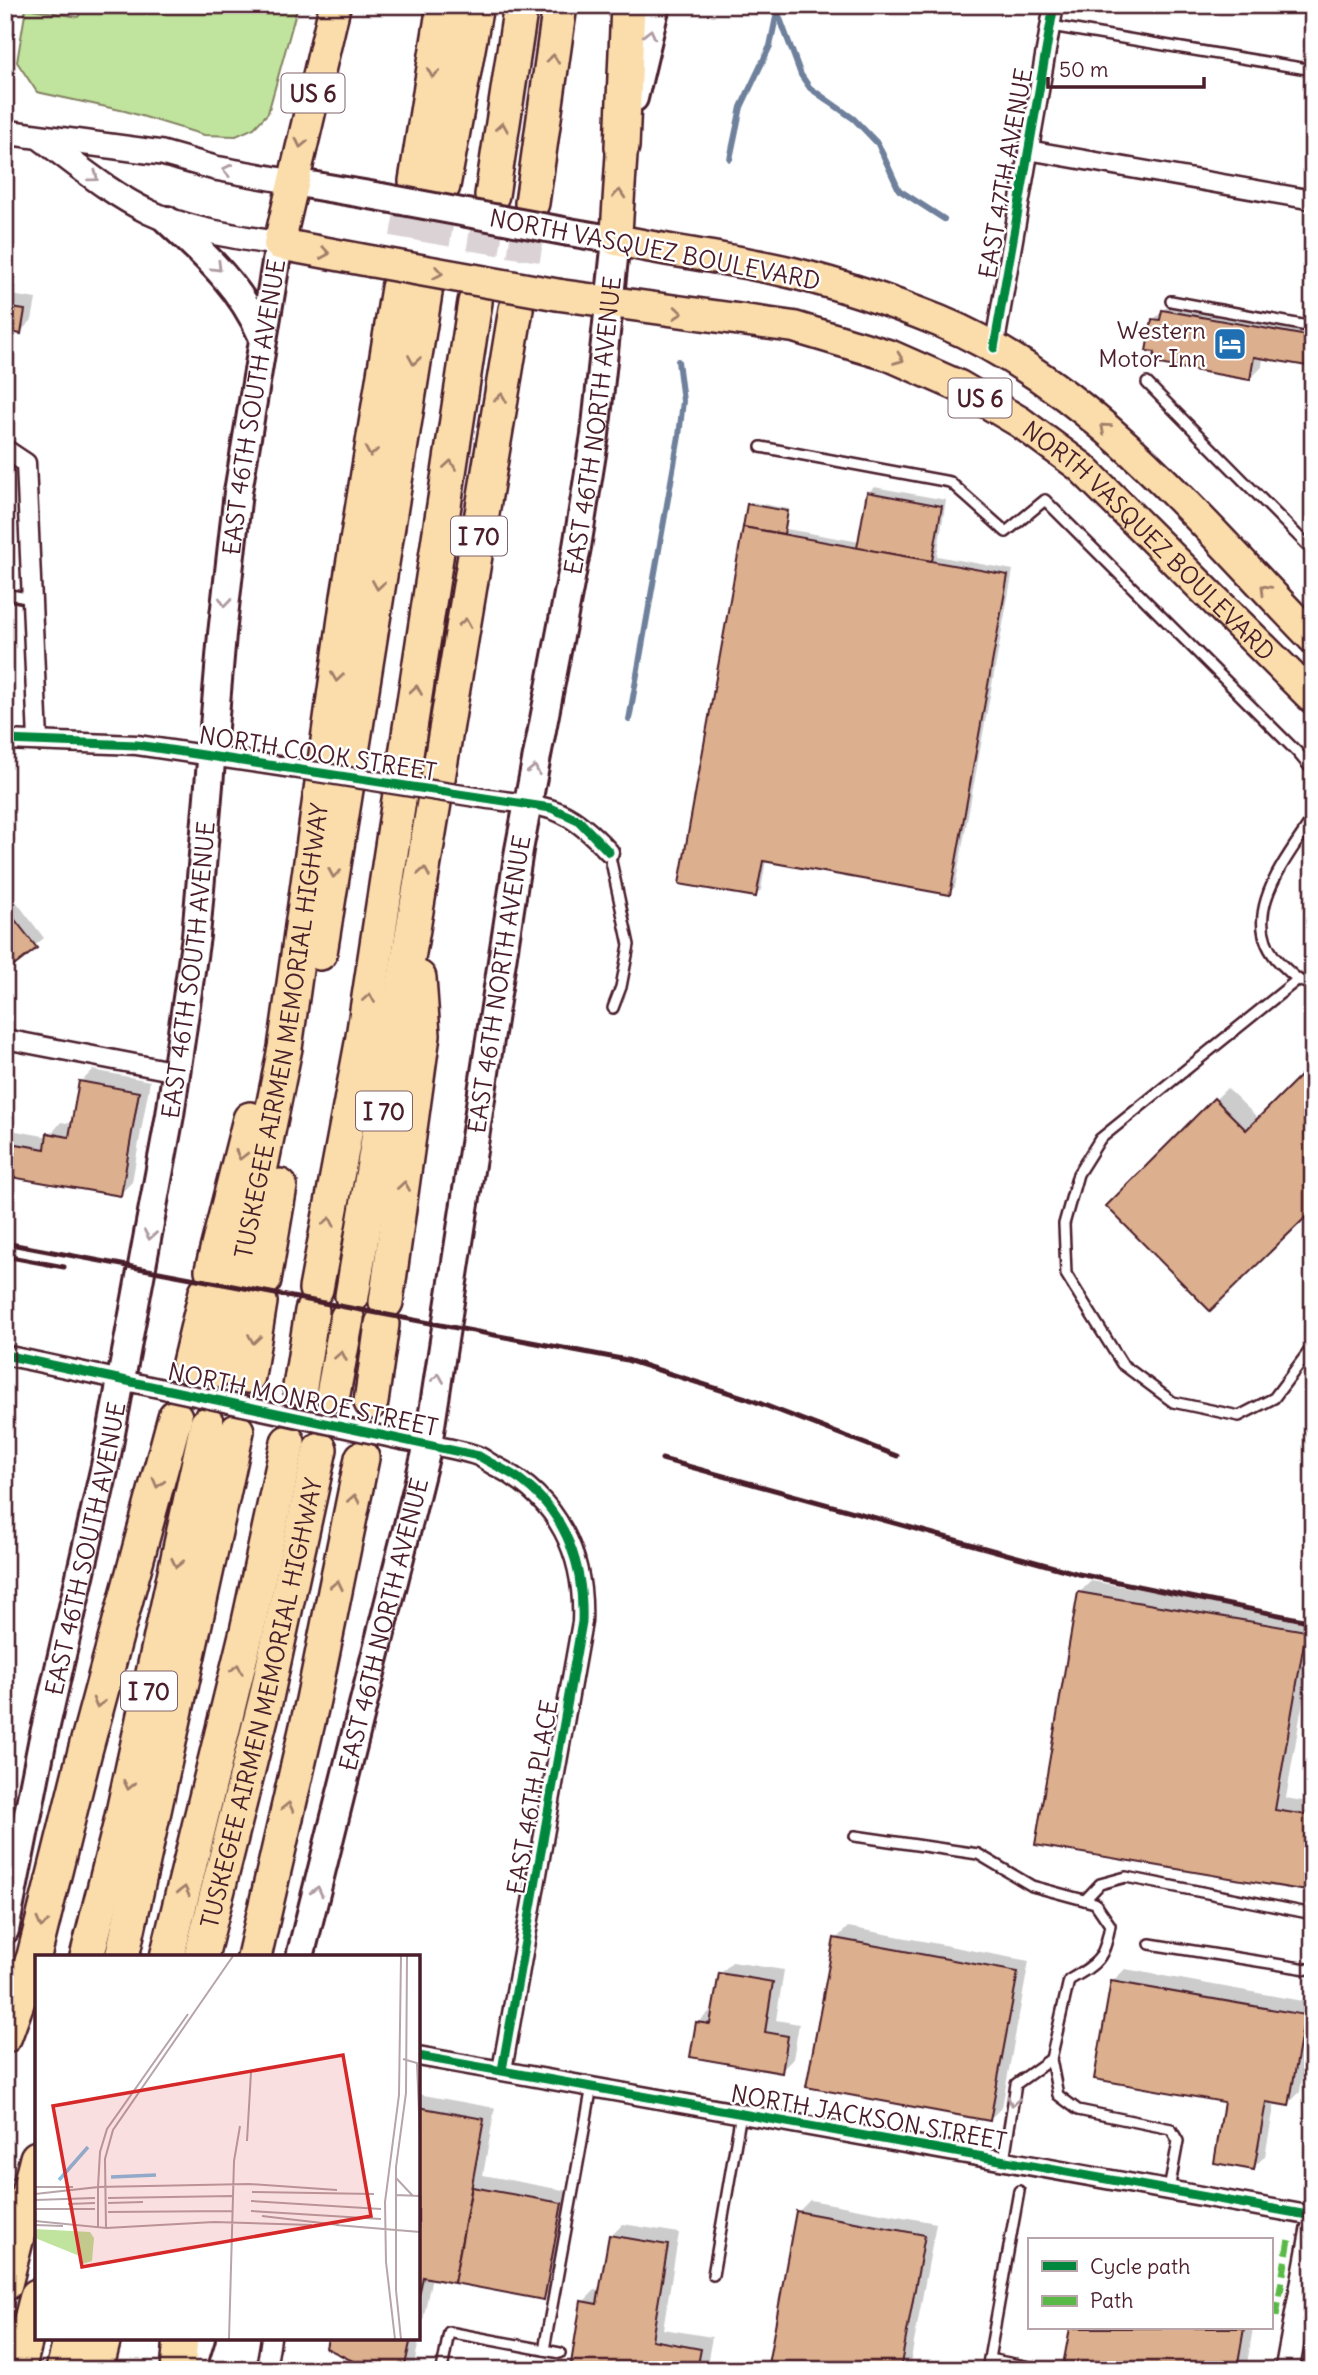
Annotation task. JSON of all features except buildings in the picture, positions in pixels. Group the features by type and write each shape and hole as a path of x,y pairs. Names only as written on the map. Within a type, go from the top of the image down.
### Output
{"highway":[{"name":"EAST 46TH SOUTH AVENUE","path":"279,244 335,5"},
{"path":"444,5 430,183 476,5"},
{"path":"492,195 521,5"},
{"path":"533,202 560,5"},
{"path":"622,148 628,5"},
{"name":"EAST 46TH NORTH AVENUE","path":"615,240 622,148"},
{"name":"NORTH VASQUEZ BOULEVARD","path":"615,240 816,279 941,322 994,348 1063,393 1116,438 1313,638"},
{"name":"NORTH VASQUEZ BOULEVARD","path":"279,244 559,295 759,321 831,336 924,369 990,404 1050,443 1110,493 1313,698"},
{"name":"TUSKEGEE AIRMEN MEMORIAL HIGHWAY","path":"219,1370 236,1286 285,1048 348,597 411,290 345,806 236,1286"},
{"path":"300,1387 362,1044 475,302"},
{"name":"I 70","path":"333,1394 516,309"},
{"path":"371,1402 423,1035 414,926"},
{"path":"5,2036 34,1956 171,1404"},
{"name":"I 70","path":"88,1955 222,1427 122,1955"},
{"name":"TUSKEGEE AIRMEN MEMORIAL HIGHWAY","path":"167,1955 247,1630 304,1445 265,1699 201,1955"},
{"path":"254,1955 316,1686 362,1458"},
{"path":"5,2284 35,2166"},
{"path":"18,2370 35,2304"},
{"path":"63,2370 70,2340"},
{"path":"96,2370 104,2340"},
{"path":"178,2370 181,2340"}],"main road":[{"name":"EAST 46TH NORTH AVENUE","path":"622,148 656,5"},
{"name":"NORTH VASQUEZ BOULEVARD","path":"293,182 615,240"},
{"path":"167,220 233,284 246,302 262,336"},
{"name":"EAST 46TH NORTH AVENUE","path":"300,1955 428,1445 527,804 578,547 610,303 615,240"},
{"name":"EAST 46TH SOUTH AVENUE","path":"5,1930 29,1807 122,1380 177,1072 196,936 230,553 262,336 279,244"},
{"path":"191,2370 200,2340"}],"street":[{"name":"EAST 47TH AVENUE","path":"994,348 1054,5"},
{"path":"5,132 162,153 226,170 293,182"},
{"path":"43,139 114,192 167,220 279,244"},
{"path":"1028,150 1313,200"},
{"path":"5,449 26,463 38,741"},
{"name":"NORTH COOK STREET","path":"5,740 115,743 527,804 567,814 587,829 609,852"},
{"path":"5,1039 177,1072"},
{"name":"NORTH MONROE STREET","path":"5,1355 122,1380 171,1404 388,1437 479,1456 509,1473 540,1496 566,1532"},
{"name":"EAST 46TH PLACE","path":"502,2070 582,1622 579,1573 566,1532"},
{"name":"NORTH JACKSON STREET","path":"420,2056 1313,2216"},
{"path":"1287,2370 1313,2229"},
{"path":"266,2370 271,2340"}],"lane":[{"path":"1051,26 1313,70"},
{"path":"1171,301 1313,327"},
{"path":"1147,383 1313,551"},
{"path":"761,447 950,482 1006,532 1045,500 1298,752 1313,771"},
{"path":"5,594 32,599"},
{"path":"1313,818 1271,883 1262,923 1268,951 1297,980 1313,984"},
{"path":"609,852 629,945 621,987 613,1008"},
{"path":"1297,980 1100,1139 1078,1174 1064,1224 1066,1274 1122,1363 1173,1402 1238,1416 1274,1398 1313,1346"},
{"path":"855,1836 978,1854 1032,1886 1095,1903 1110,1925 1105,1953 1086,1970 1069,1980 1051,2059 1058,2095 1078,2110 1171,2129 1178,2141 1169,2190"},
{"path":"1085,1900 1100,1884 1126,1877 1313,1914"},
{"path":"1150,1944 1313,1970"},
{"path":"1004,2160 1016,2084 1051,2059"},
{"path":"544,2350 592,2086"},
{"path":"713,2275 741,2113"},
{"path":"1019,2191 988,2365 1045,2370"},
{"path":"442,2370 449,2332 560,2353"}],"green space":[{"path":"86,5 298,5 268,113 254,128 236,136 204,135 125,111 37,92 17,62 26,8 78,17"}],"waterway":[{"path":"775,5 801,75 810,88 854,119 878,144 899,190 944,219"},
{"path":"730,159 741,107 770,46 776,17"},
{"path":"629,720 679,436 683,401 678,361"}],"tunnel":[{"path":"398,288 416,181"},
{"path":"425,293 443,186"},
{"path":"475,302 492,195"},
{"path":"516,309 532,203"}],"railway":[{"path":"5,1243 627,1360 746,1398 897,1456"},
{"path":"5,1256 64,1267"},
{"path":"662,1459 1079,1574 1313,1622"}],"marked path":[{"path":"1276,2316 1289,2239"}],"cycle path":[{"path":"994,348 1054,5"},
{"path":"5,740 137,745 551,808 578,820 609,852"},
{"path":"5,1355 479,1456 522,1481 551,1510 570,1544 576,1562 582,1622 502,2070"},
{"path":"420,2056 1313,2216"}],"place":[{"name":"Western Motor Inn","path":"1230,344"}]}
